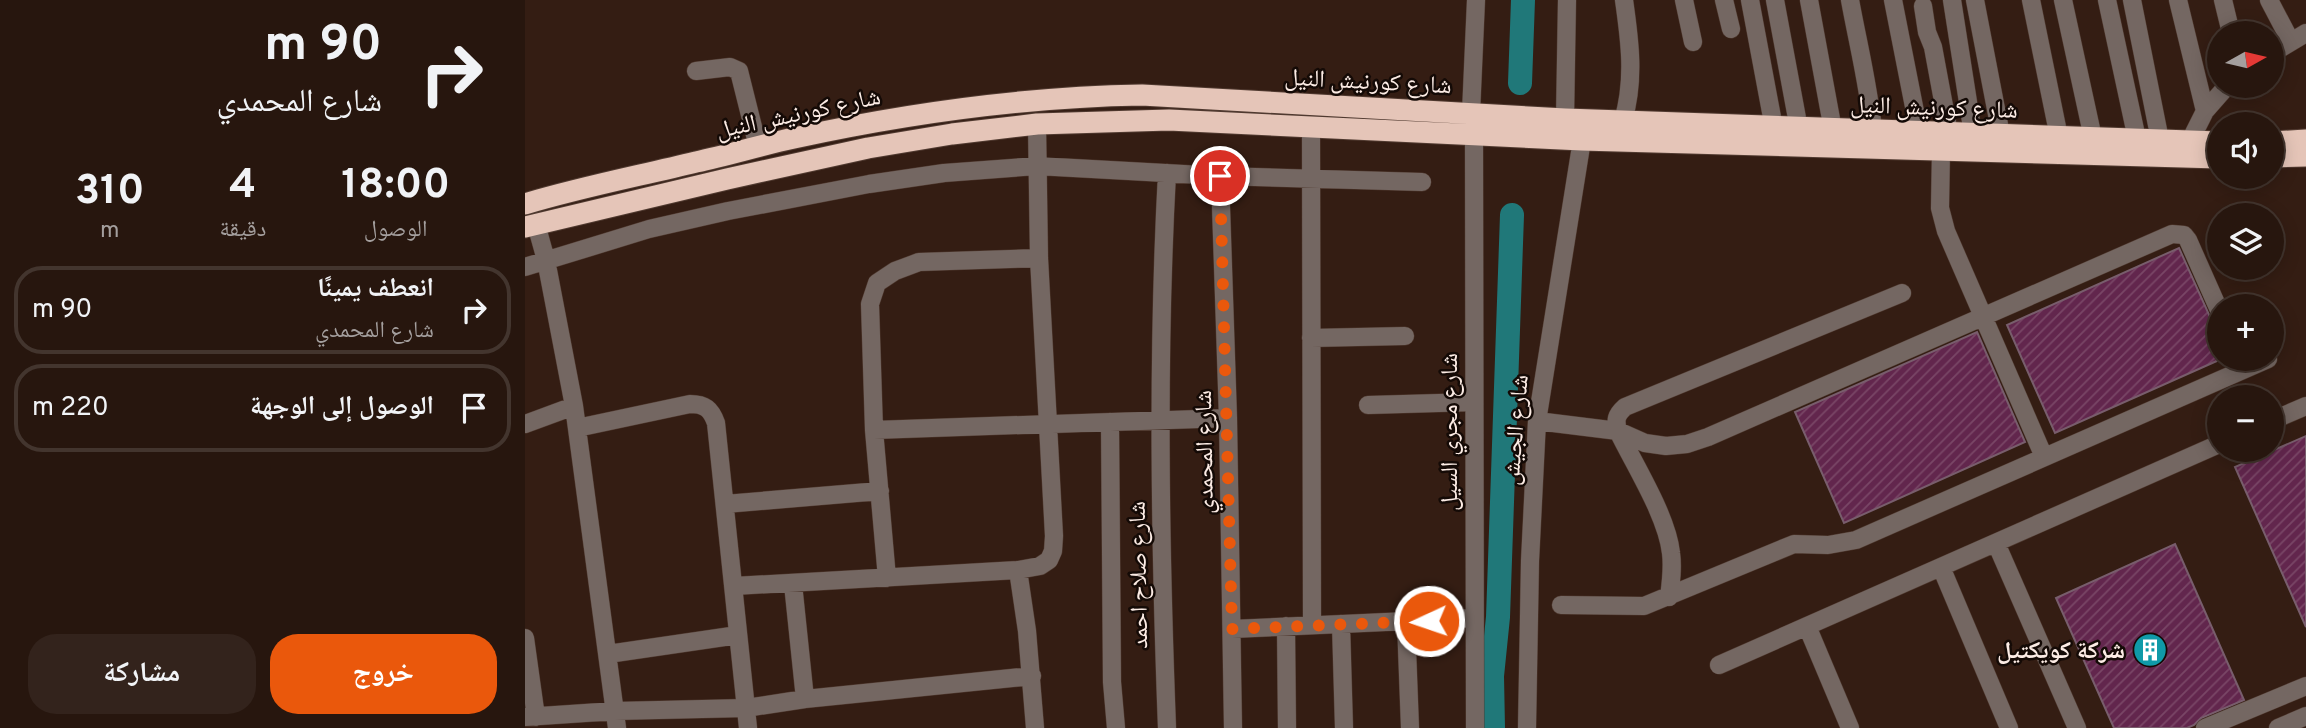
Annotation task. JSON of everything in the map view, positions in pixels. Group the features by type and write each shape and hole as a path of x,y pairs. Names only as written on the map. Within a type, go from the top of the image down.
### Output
{"highway":[{"name":"شارع كورنيش النيل","path":"525,204 863,124 949,109 1089,96 1142,95 1565,119 1919,132 1945,142 1973,134 2207,142"},
{"name":"شارع كورنيش النيل","path":"531,225 763,171 909,141 1037,124 1168,120 1582,140 1945,142 2207,157"},
{"path":"2284,141 2306,140"},
{"path":"758,147 763,171"},
{"path":"2284,157 2306,156"}],"street":[{"path":"1471,113 1476,0"},
{"path":"1565,119 1567,0"},
{"path":"1623,121 1630,94 1632,66 1624,0"},
{"path":"1684,0 1693,42"},
{"path":"1724,0 1731,29"},
{"path":"1750,0 1774,128"},
{"path":"1775,0 1799,128"},
{"path":"1809,0 1833,130"},
{"path":"1850,0 1863,74 1870,95 1873,131"},
{"path":"1893,0 1919,132"},
{"path":"1952,0 1973,134"},
{"path":"1975,0 2001,135"},
{"path":"2031,0 2059,137"},
{"path":"2063,0 2093,138"},
{"path":"2107,0 2137,139"},
{"path":"2132,0 2160,140"},
{"path":"2178,0 2205,111"},
{"path":"2223,0 2228,21"},
{"path":"2269,0 2298,38"},
{"path":"1923,6 1927,32 1933,44 1945,142 1940,197 1943,220 2044,457"},
{"path":"696,71 730,67 739,71 758,147"},
{"path":"2190,141 2205,111 2216,98"},
{"path":"734,586 1018,570 1039,566 1049,560 1053,551 1039,258 1037,124"},
{"path":"1311,128 1312,625"},
{"name":"شارع مجري السيل","path":"1474,135 1475,728"},
{"name":"شارع الجيش","path":"1527,728 1530,561 1537,421 1582,140"},
{"path":"525,267 649,229 728,211 869,184 944,173 1037,166 1220,176 1422,182"},
{"name":"شارع صلاح احمد","path":"1167,173 1161,281 1160,421 1167,728"},
{"name":"شارع المحمدي","path":"1220,176 1228,418 1233,728"},
{"path":"531,225 546,260 574,406 616,720"},
{"path":"1537,421 1618,431 1645,443 1666,446 1688,444 2178,233 2188,240 2212,294"},
{"path":"887,578 874,430 870,304 877,283 895,271 919,262 1039,258"},
{"path":"1669,597 1671,550 1665,528 1618,431 1618,414 1625,407 1902,292"},
{"path":"1311,338 1405,336"},
{"path":"1561,605 1644,606 1794,544 1804,542 1828,545 1856,540 2044,457 2228,371"},
{"path":"1368,405 1474,402"},
{"path":"577,428 689,404 702,404 712,411 716,423 748,728"},
{"path":"525,424 574,406"},
{"path":"2284,415 2306,406"},
{"path":"874,430 1228,418"},
{"path":"1110,422 1112,682 1116,728"},
{"path":"1719,665 2207,449"},
{"path":"725,504 880,491"},
{"path":"1996,543 2077,728"},
{"path":"1941,567 2009,728"},
{"path":"1018,570 1033,676 1035,728"},
{"path":"793,584 805,699"},
{"path":"1232,629 1474,618"},
{"path":"1406,622 1410,728"},
{"path":"1341,624 1344,728"},
{"path":"1286,626 1287,728"},
{"path":"1807,626 1850,728"},
{"path":"608,654 738,635"},
{"path":"525,638 530,717 616,720 1033,676"},
{"path":"2205,728 2306,686"},
{"path":"2278,728 2306,716"}],"building":[{"path":"2179,248 2207,310 2207,365 2055,433 2007,325"},
{"path":"1977,332 2025,442 1844,523 1795,412"},
{"path":"2306,436 2306,627 2235,467 2246,462 2284,462 2284,446"},
{"name":"شركة كويكتيل","path":"2175,544 2244,700 2201,718 2187,728 2114,728 2056,598"}],"waterway":[{"path":"1520,83 1523,0"},
{"path":"1493,728 1492,676 1498,617 1512,215"}],"place":[{"name":"شركة كويكتيل","path":"2150,650"}],"route":[{"path":"1220,176 1232,629 1429,621"}]}
